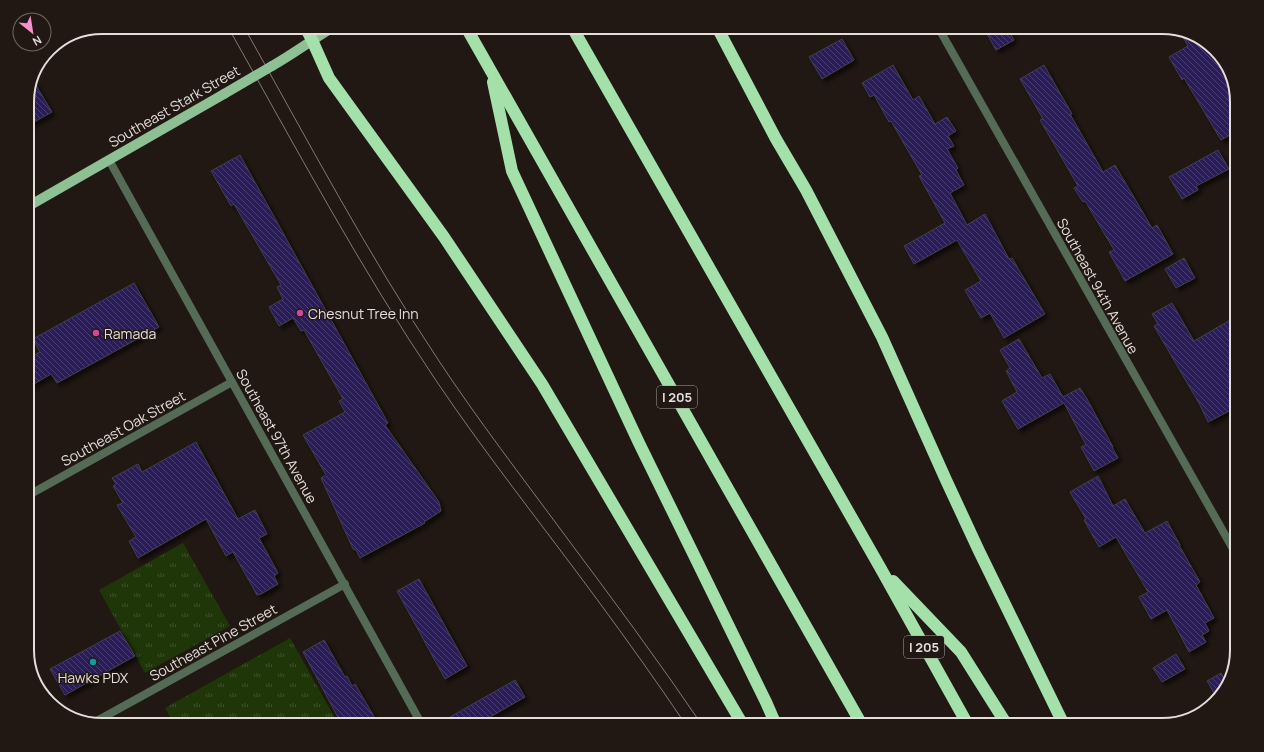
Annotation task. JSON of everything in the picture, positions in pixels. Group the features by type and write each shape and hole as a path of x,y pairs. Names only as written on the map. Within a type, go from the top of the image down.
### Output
{"highway":[{"path":"309,34 329,78 444,236 542,384 739,718"},
{"name":"I 205","path":"470,34 858,718"},
{"name":"I 205","path":"576,34 881,569 964,718"},
{"path":"721,34 776,139 806,190 882,337 975,544 1061,718"},
{"path":"490,70 512,171 639,443 773,718"},
{"path":"881,569 961,652 1003,718"}],"main road":[{"name":"Southeast Stark Street","path":"34,203 272,66 322,34"}],"street":[{"name":"Southeast 94th Avenue","path":"942,34 1230,544"},
{"name":"Southeast 97th Avenue","path":"109,160 418,718"},
{"name":"Southeast Oak Street","path":"34,492 232,382"},
{"name":"Southeast Pine Street","path":"102,718 345,584"}],"green space":[{"path":"183,543 230,626 145,673 99,590"},
{"path":"290,638 335,718 171,718 165,708"}],"building":[{"path":"987,34 1011,34 1014,40 996,50"},
{"path":"1183,37 1196,43 1210,54 1221,68 1225,76 1230,98 1230,135 1221,140 1184,78 1182,80 1169,57 1188,46"},
{"path":"842,39 854,60 822,79 809,57"},
{"path":"893,65 913,100 919,96 935,124 947,117 956,131 948,136 954,146 947,149 958,168 956,170 964,185 950,193 967,225 985,214 1009,259 1012,258 1045,314 1004,338 990,313 981,318 965,290 981,281 957,240 914,264 904,246 945,223 919,176 922,175 891,121 889,122 874,95 870,97 862,83"},
{"path":"1044,65 1103,172 1115,165 1152,228 1157,225 1173,254 1125,281 1109,252 1114,250 1085,201 1083,202 1074,188 1078,186 1040,120 1043,119 1020,79"},
{"path":"36,85 52,112 34,122 34,98"},
{"path":"1218,150 1229,169 1196,186 1198,190 1182,199 1169,177"},
{"path":"240,155 388,423 385,425 439,502 441,511 424,522 425,523 360,558 356,550 353,549 321,478 326,475 303,435 345,412 339,401 343,399 304,330 301,331 293,318 279,326 269,307 283,299 277,287 281,285 234,204 231,206 211,171"},
{"path":"1184,258 1195,278 1176,288 1165,269"},
{"name":"Ramada","path":"134,283 159,327 57,383 51,374 34,384 34,355 40,352 34,338"},
{"path":"1172,303 1194,341 1230,320 1230,411 1208,422 1200,405 1154,326 1158,324 1152,314"},
{"path":"1019,339 1042,378 1050,374 1063,397 1080,388 1118,458 1094,471 1081,447 1086,445 1064,403 1018,429 1002,401 1017,392 1006,371 1010,368 1000,350"},
{"path":"196,442 238,519 255,510 267,534 259,538 278,573 274,576 278,584 261,594 257,595 233,552 226,556 206,519 138,558 129,541 136,537 117,505 123,503 113,486 116,484 112,478 138,464 142,472"},
{"path":"1098,476 1113,506 1125,499 1145,533 1167,521 1200,582 1196,585 1214,618 1205,623 1209,631 1202,635 1206,642 1189,652 1167,610 1151,619 1139,597 1148,592 1116,537 1099,547 1084,520 1086,519 1070,492"},
{"path":"419,579 467,666 445,679 397,591"},
{"name":"Hawks PDX","path":"120,631 135,656 65,695 50,669"},
{"path":"324,640 345,677 347,676 352,686 355,684 375,718 338,718 303,652"},
{"path":"1176,654 1185,669 1162,682 1153,668"},
{"path":"1221,673 1224,678 1214,693 1207,681"},
{"path":"515,680 525,697 488,718 448,718"}],"tram line":[{"path":"232,34 355,251 381,295 437,382 475,437 608,614 681,718"},
{"path":"248,34 362,237 439,361 485,427 634,629 697,718"}],"place":[{"name":"Chesnut Tree Inn","path":"300,313"},
{"name":"Ramada","path":"96,333"},
{"name":"Hawks PDX","path":"93,662"}]}
